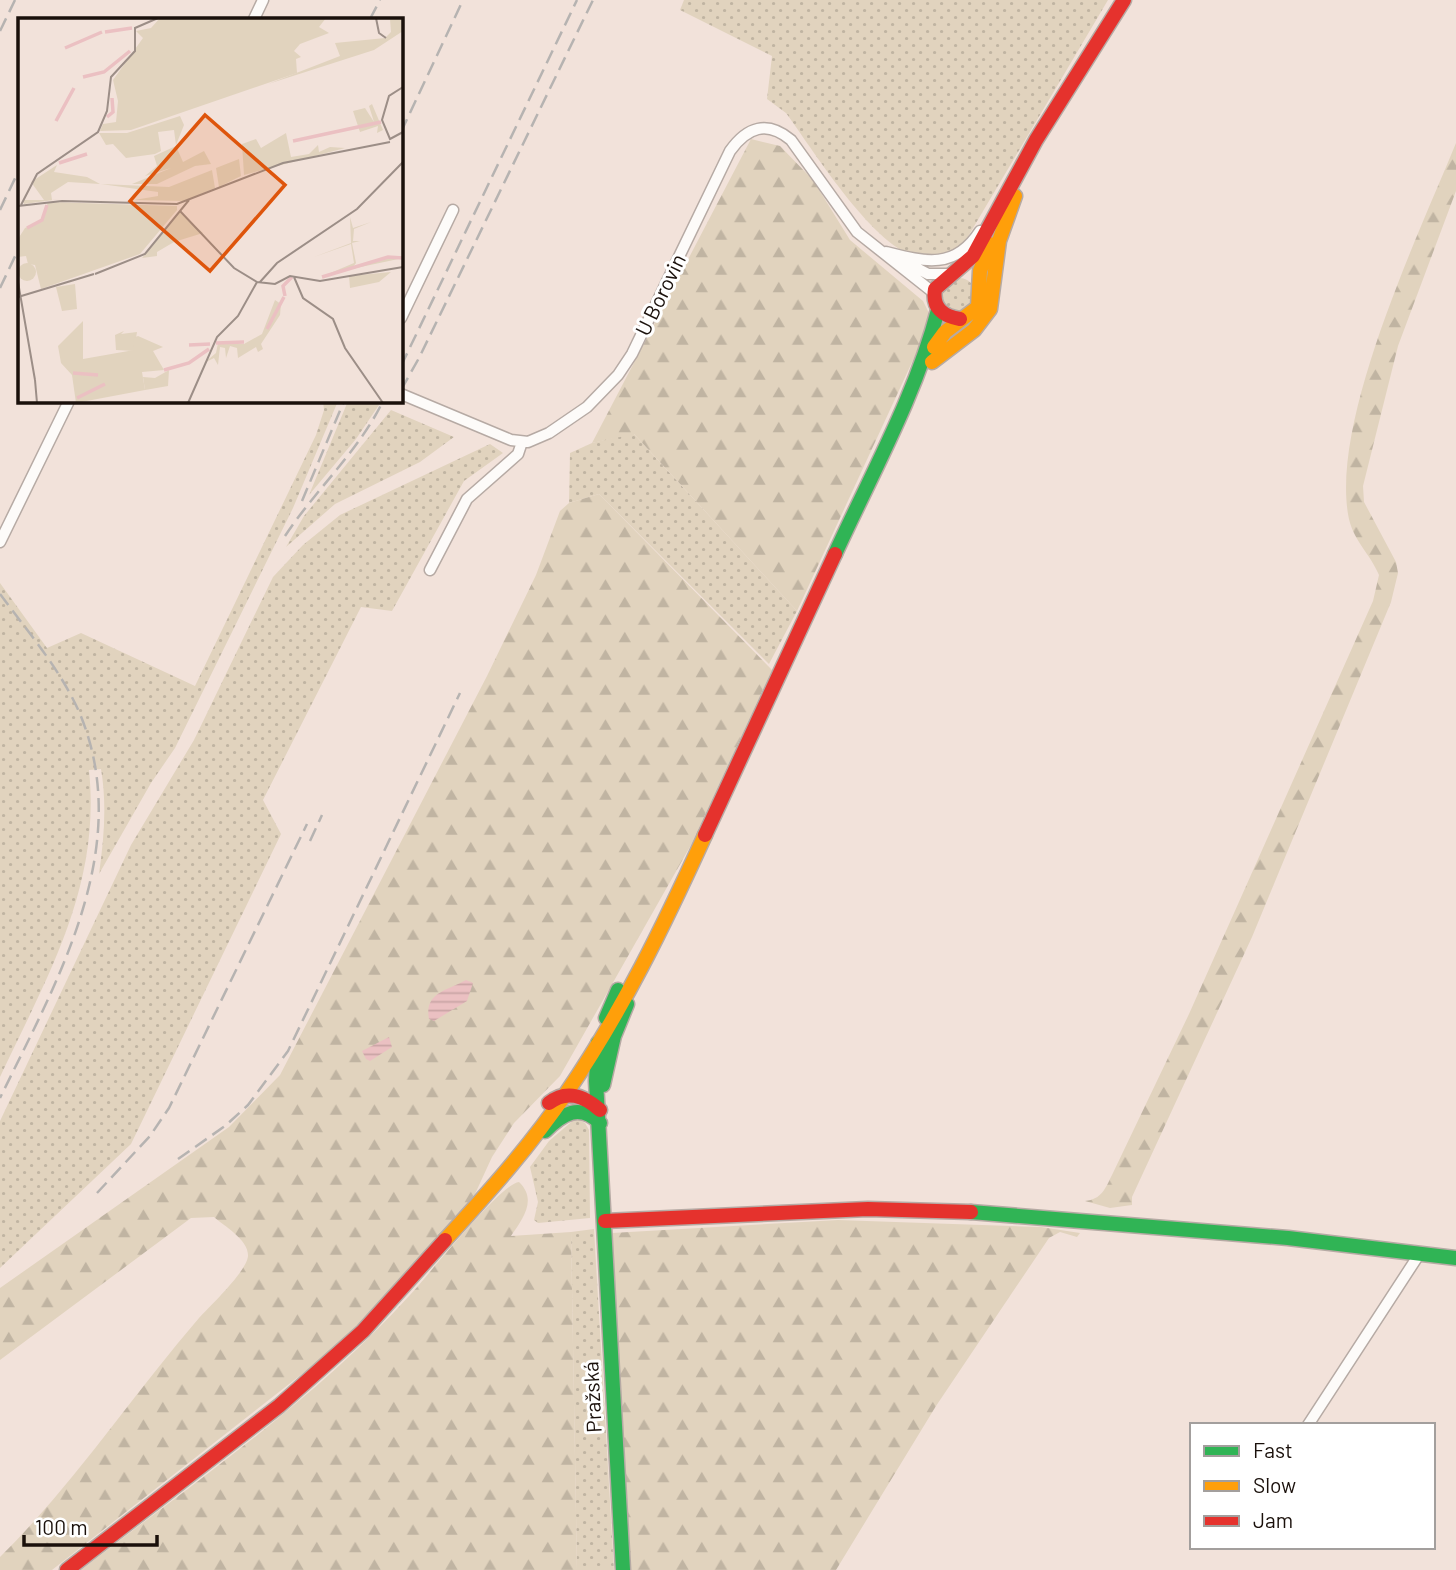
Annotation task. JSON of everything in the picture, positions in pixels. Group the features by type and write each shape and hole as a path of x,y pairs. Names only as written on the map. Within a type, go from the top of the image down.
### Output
{"main road":[{"path":"600,1117 614,1036 908,395 930,341 938,310 934,293 939,282 973,256 1014,179 1124,0"},
{"path":"908,395 939,337 960,319 972,314 980,304 978,284 985,253 1086,61"},
{"path":"908,395 940,354 975,328 989,312 994,298 997,250 1015,196"},
{"path":"951,273 968,275 978,284"},
{"path":"938,310 951,319 960,319"},
{"path":"481,1200 582,1053 698,848"},
{"path":"508,1171 566,1094 597,1046 651,951"},
{"path":"600,1117 596,1081 597,1046 618,990"},
{"path":"549,1102 566,1094 586,1098 600,1117"},
{"path":"67,1570 279,1406 322,1369 401,1292 481,1200 565,1113 584,1110 600,1117"},
{"name":"Pražská","path":"600,1117 624,1570"},
{"path":"605,1221 868,1209 1014,1213 1456,1258"}],"street":[{"path":"254,18 263,0"},
{"name":"U Borovin","path":"522,442 542,438 587,407 618,375 632,354 730,151 750,130 770,127 790,140 844,216 879,249"},
{"path":"879,249 925,262 950,257 965,250 1014,179"},
{"path":"402,316 453,210"},
{"path":"879,249 928,274 951,273"},
{"path":"879,249 934,293"},
{"path":"402,394 522,442 518,454 510,463 484,481 467,499 430,570"},
{"path":"0,542 69,402"},
{"path":"1309,1423 1420,1253"}],"green space":[{"path":"684,0 1108,0 963,245 943,254 921,257 904,251 885,238 866,219 786,113 767,99 772,56 680,10"},
{"path":"751,139 780,146 813,180 850,240 923,301 932,319 797,611 634,434 592,443"},
{"path":"1456,143 1456,191 1398,346 1363,486 1364,502 1396,562 1398,573 1391,602 1252,937 1132,1197 1132,1205 1110,1208 1085,1201 1099,1196 1112,1175 1189,1014 1373,601 1379,575 1357,539 1348,514 1346,474 1353,428 1382,327"},
{"path":"959,278 971,283 976,295 971,307 959,312 947,307 942,295 947,283"},
{"path":"323,402 338,402 293,508 175,748 151,783 99,874 104,822 103,782 101,769 89,770 91,812 87,853 79,891 52,966 0,1077 0,583 47,648 81,633 195,686 316,435 324,410"},
{"path":"348,402 372,402 379,405 356,439 309,495"},
{"path":"391,410 454,437 420,462 335,504 286,547 304,516"},
{"path":"633,433 797,611 769,664 599,494 569,503 570,453 592,443"},
{"path":"490,444 503,453 464,481 392,611 361,607 263,800 281,834 131,1144 0,1268 0,1121 131,845 194,740 273,577 303,545 340,515"},
{"path":"599,494 772,670 691,845 560,1076 514,1123 492,1157 475,1194 434,1243 357,1325 316,1363 52,1570 0,1570 0,1557 78,1470 174,1348 235,1279 248,1256 245,1244 214,1217 191,1218 0,1360 0,1288 229,1127 280,1075 487,676 536,575 560,511 569,503"},
{"path":"576,1118 585,1123 589,1130 590,1218 538,1223 534,1220 538,1202 530,1167 549,1141"},
{"path":"519,1182 525,1189 528,1203 511,1236 571,1232 577,1570 81,1570 251,1440 334,1370 410,1295 496,1198"},
{"path":"838,1220 1041,1227 1080,1233 1077,1237 1060,1232 1049,1238 936,1406 836,1570 631,1570 612,1233"},
{"path":"594,1229 614,1570 577,1570 571,1232"}],"shaded area":[{"path":"466,980 473,983 467,1001 434,1021 429,1019 428,1010 433,998"},
{"path":"389,1037 392,1047 370,1061 366,1059 362,1051"}],"railway":[{"path":"0,31 15,0"},
{"path":"371,18 380,0"},
{"path":"402,130 463,0"},
{"path":"402,364 577,0"},
{"path":"402,388 593,0"},
{"path":"0,210 18,172"},
{"path":"0,288 18,250"},
{"path":"302,501 344,402"},
{"path":"285,536 362,437 382,402"},
{"path":"0,594 54,667 80,714 95,764 99,814 94,863 82,912 65,960 0,1098"},
{"path":"178,1159 225,1126 248,1105 288,1051 460,693"},
{"path":"310,841 322,815"},
{"path":"97,1193 150,1136 169,1108 307,824"}],"traffic: fast":[{"path":"835,554 905,404 929,342 938,310"},
{"path":"606,1018 618,990"},
{"path":"603,1085 614,1036 627,1004"},
{"path":"598,1043 596,1081 623,1570"},
{"path":"545,1131 558,1119 572,1113 586,1113 600,1123"},
{"path":"971,1212 1288,1238 1456,1258"}],"traffic: slow":[{"path":"932,362 974,330 990,309 999,241 1015,196"},
{"path":"934,347 945,332 978,307 980,271 990,244"},
{"path":"445,1240 524,1150 587,1062 642,967 705,835"}],"traffic: jam":[{"path":"960,319 948,316 940,310 935,301 935,289 973,256 1036,140 1124,0"},
{"path":"705,835 835,554"},
{"path":"549,1103 569,1095 582,1098 600,1110"},
{"path":"605,1221 868,1209 971,1212"},
{"path":"67,1570 279,1406 363,1331 445,1240"}]}
